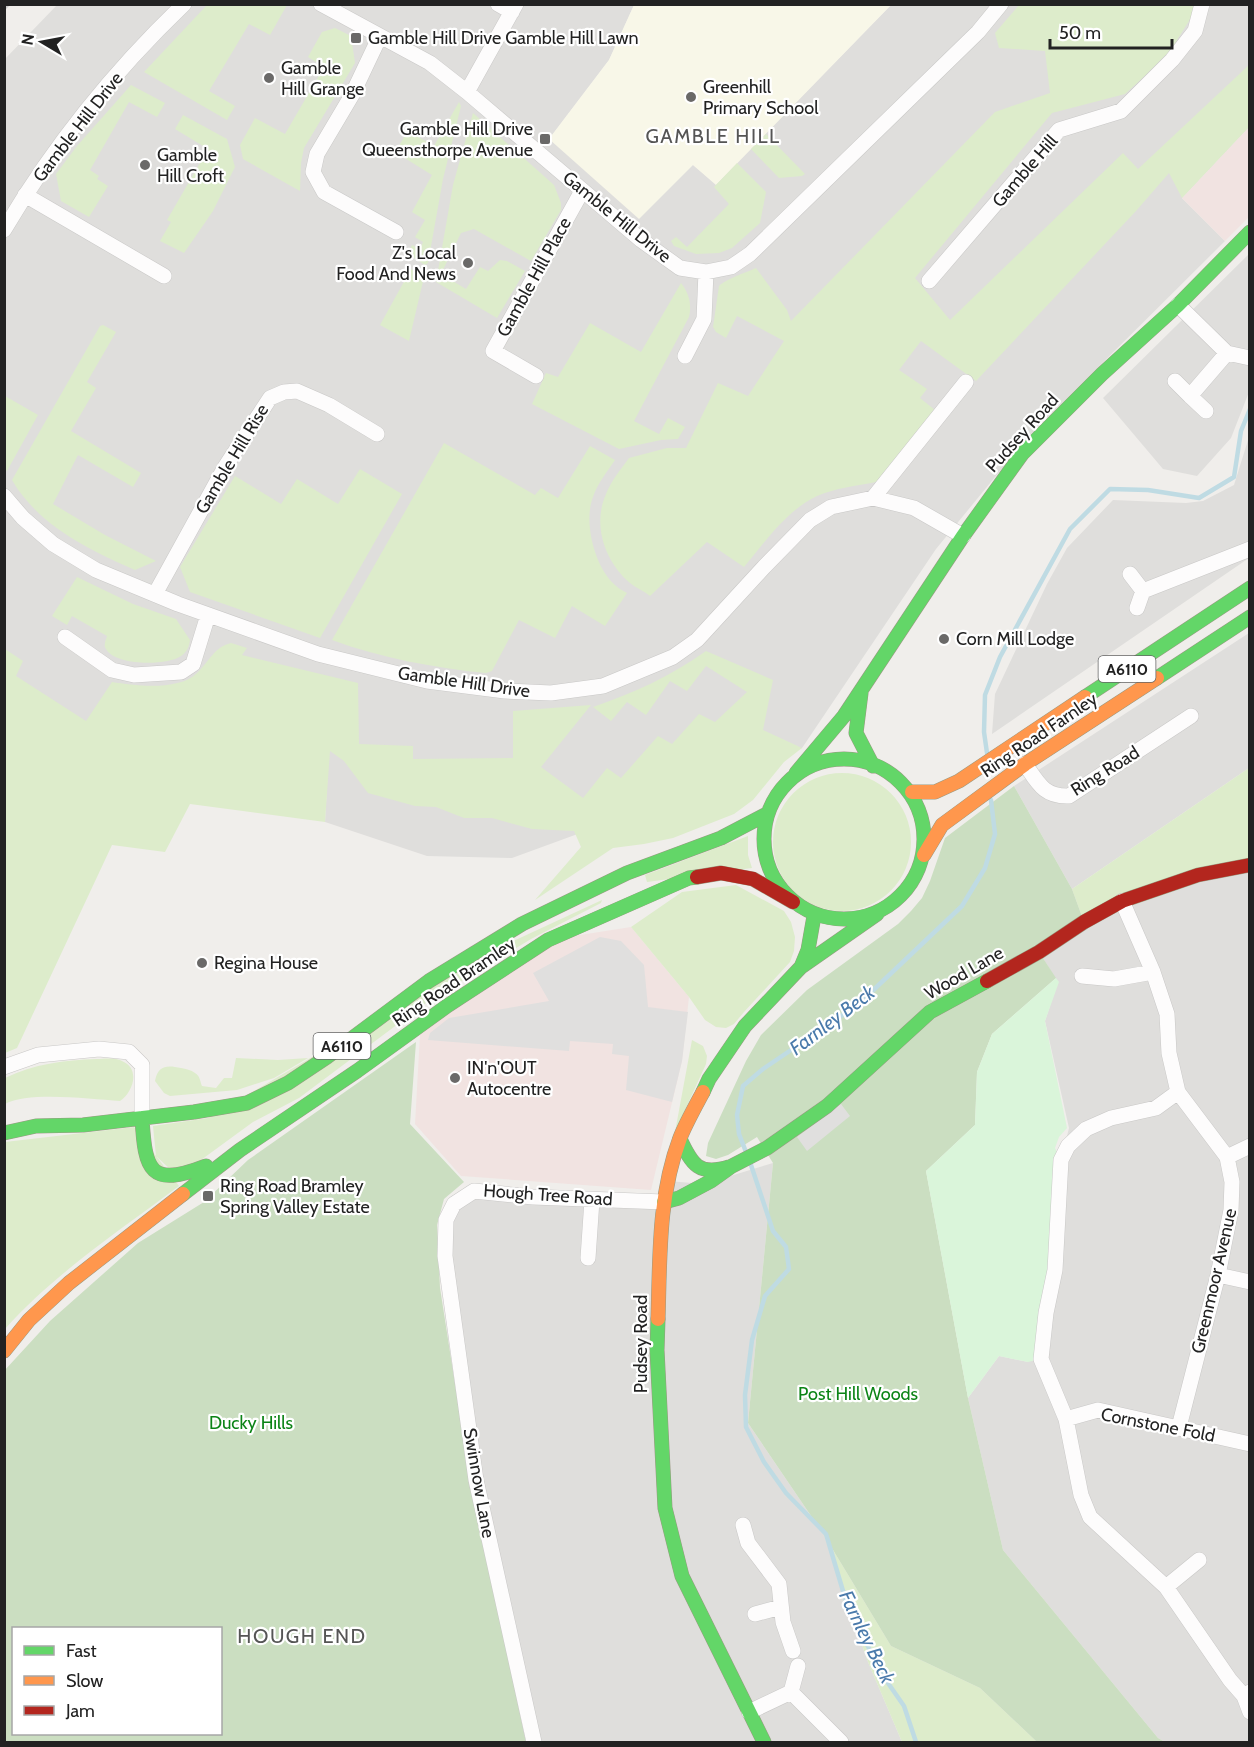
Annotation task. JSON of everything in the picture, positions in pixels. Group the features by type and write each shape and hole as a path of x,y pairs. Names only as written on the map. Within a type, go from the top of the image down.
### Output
{"main road":[{"name":"Pudsey Road","path":"796,773 844,716 963,536 1022,454 1102,374 1178,305 1250,232"},
{"name":"Ring Road Farnley","path":"912,792 935,792 959,781 1250,588"},
{"name":"Ring Road Farnley","path":"923,857 942,825 1025,764 1250,617"},
{"name":"Pudsey Road","path":"861,690 856,734 873,766"},
{"path":"1047,722 1058,742"},
{"name":"A6110","path":"824,759 861,762 886,771 912,792 924,820 923,857 912,886 877,914 842,921 814,915 793,902 767,867 762,844 765,815 796,773 824,759"},
{"name":"Ring Road Bramley","path":"4,1133 36,1126 83,1125 194,1112 247,1103 288,1083 429,981 522,924 627,873 721,838 765,815"},
{"name":"Wood Lane","path":"664,1202 679,1198 767,1148 827,1106 930,1012 1039,952 1084,922 1122,901 1198,875 1250,865"},
{"name":"Ring Road Bramley","path":"4,1351 29,1320 69,1283 240,1150 357,1071 447,1006 548,940 689,878 720,873 753,879 793,902"},
{"name":"Pudsey Road","path":"764,1743 682,1576 665,1508 657,1350 664,1202 680,1139 709,1079 745,1026 801,967 877,914"},
{"name":"Pudsey Road","path":"801,967 808,950 814,915"},
{"name":"A6110","path":"142,1118 146,1161 155,1173 168,1178 184,1176 240,1150"},
{"path":"680,1139 694,1165 702,1170 718,1171 732,1166"}],"street":[{"name":"Gamble Hill Drive","path":"4,230 25,195 102,90 184,4"},
{"name":"Gamble Hill Drive","path":"321,4 430,63 641,240 680,268 706,272 731,267 750,254 978,32 1001,4"},
{"path":"467,92 514,8 498,4"},
{"name":"Gamble Hill","path":"929,281 1059,130 1121,111 1165,67 1195,32 1202,4"},
{"path":"380,36 352,94 317,154 313,172 324,192 396,232"},
{"name":"Gamble Hill Place","path":"536,376 493,351 582,191"},
{"path":"25,195 164,276"},
{"path":"685,356 704,319 706,272"},
{"path":"1178,305 1227,353 1250,358"},
{"path":"1190,396 1227,353"},
{"path":"1175,381 1206,411"},
{"path":"873,498 966,382"},
{"name":"Gamble Hill Rise","path":"154,594 225,467 270,398 284,392 297,392 329,405 377,435"},
{"name":"Gamble Hill Drive","path":"4,496 23,518 53,544 96,570 208,615 318,654 427,681 505,691 551,693 603,686 673,657 697,640 810,520 831,507 873,498 914,508 963,536"},
{"path":"1137,608 1143,591 1250,549"},
{"path":"1130,574 1143,591"},
{"path":"65,637 112,670 134,675 181,672 193,664 208,615"},
{"name":"Ring Road","path":"1025,764 1042,788 1055,797 1069,796 1191,716"},
{"name":"Greenmoor Avenue","path":"1122,901 1153,972 1167,1014 1169,1053 1178,1092 1227,1157 1232,1182 1231,1210 1218,1275 1179,1427"},
{"path":"1082,976 1114,979 1153,972"},
{"path":"4,1067 38,1054 99,1049 129,1052 142,1065 142,1118"},
{"path":"1178,1092 1156,1108 1111,1118 1086,1129 1068,1146 1060,1160 1055,1270 1046,1312 1041,1359 1066,1419 1081,1495 1090,1517 1166,1587 1230,1680 1246,1694 1250,1713"},
{"path":"1227,1157 1250,1146"},
{"name":"Hough Tree Road","path":"446,1220 454,1204 474,1191 592,1200 664,1202"},
{"path":"588,1258 592,1200"},
{"name":"Swinnow Lane","path":"446,1220 446,1256 476,1480 534,1743"},
{"path":"1218,1275 1250,1282"},
{"name":"Cornstone Fold","path":"1066,1419 1098,1410 1250,1444"},
{"path":"743,1525 748,1543 779,1584 783,1622 793,1650"},
{"path":"1166,1587 1199,1560"},
{"path":"755,1614 782,1607"},
{"path":"749,1712 791,1692 798,1666"},
{"path":"791,1692 841,1743"}],"shaded area":[{"path":"57,5 634,5 609,60 549,139 693,165 716,184 891,5 1249,5 1249,127 1182,198 1225,241 1027,438 936,549 802,748 512,858 427,856 325,822 333,677 104,749 5,684 4,60"},
{"name":"Greenhill Primary School","path":"634,5 891,5 716,185 693,165 639,219 549,139 609,60"},
{"path":"1249,127 1249,217 1225,241 1182,198"},
{"path":"1249,254 1249,392 1231,438 1197,476 1163,469 1103,398"},
{"path":"1249,437 1249,558 992,734 995,694 1047,584 1067,548 1113,500 1186,503 1203,501 1234,485"},
{"path":"1249,633 1249,768 1072,889 1014,786"},
{"path":"1249,865 1249,1742 1165,1742 1158,1738 1003,1550 968,1398 999,1356 1028,1362 1061,1160 1069,1128 1045,1021 1058,982 1039,952 1157,888"},
{"path":"631,927 689,997 682,1061 651,1190 461,1176 415,1124 420,1035 548,940"},
{"path":"600,937 621,941 644,965 648,1007 688,1012 682,1061 672,1102 626,1090 629,1056 612,1054 613,1044 570,1041 569,1051 428,1040 430,1033 449,1018 549,1001 533,973"},
{"path":"841,1104 850,1116 807,1151 797,1137"},
{"path":"773,1163 748,1423 824,1535 868,1662 902,1742 534,1742 476,1480 445,1256 454,1204 474,1191 664,1202 668,1181 704,1184"}],"green space":[{"path":"207,5 287,5 270,35 249,24 209,91 235,106 227,120 144,72"},
{"path":"1019,5 1197,5 1167,56 1125,94 1052,113 915,278 950,320 1123,153 1138,169 1249,65 1249,127 1182,198 1169,173 976,381 921,341 899,370 927,389 920,398 935,410 876,482 831,491 806,502 777,527 744,567 707,542 650,596 621,574 603,542 600,518 608,489 629,458 667,448 686,448 718,383 748,396 784,341 737,316 726,338 716,332 713,327 719,286 756,268 787,310 791,321 995,112 1050,93 1045,51 999,48 995,33"},
{"path":"335,28 351,36 355,63 304,148 300,191 243,159 240,145 255,118 285,134 324,67 308,57 322,32"},
{"path":"131,85 165,103 157,117 129,102 90,170 99,176 97,179 108,186 89,217 61,201 56,174 77,146"},
{"path":"459,102 461,106 443,179 428,263 425,265 408,254 412,245 420,249 423,242 415,237 425,220 412,212 432,175 395,152 408,131 434,146"},
{"path":"473,113 554,185 561,203 561,210 531,261 474,229 461,233 441,274 466,289 480,267 488,271 500,260 507,261 525,271 497,318 436,282 453,185"},
{"path":"183,115 227,139 235,167 213,211 184,253 160,241 171,222 167,220 208,149 175,129"},
{"path":"766,134 805,174 779,178 751,149"},
{"path":"737,163 766,192 760,223 732,248 719,253 696,254 674,246 671,241 676,237 687,247 729,204 714,187"},
{"path":"411,269 424,277 409,341 380,325"},
{"path":"681,283 689,299 689,317 634,421 659,434 668,418 685,427 678,439 661,440 619,449 532,404 546,373 558,377 590,323 641,352"},
{"path":"103,325 116,332 87,382 96,388 71,431 141,473 133,487 78,455 53,504 105,535 156,561 135,570 83,545 50,523 23,496 12,480 100,326"},
{"path":"5,396 38,415 7,471 4,468"},
{"path":"444,443 535,495 541,488 558,498 590,446 615,460 595,492 589,519 593,544 602,568 615,585 627,593 605,626 572,606 555,638 519,620 492,671 486,673 408,661 332,640"},
{"path":"360,469 402,494 320,638 190,592 180,567 235,476 281,504 297,479 338,504"},
{"path":"77,577 133,604 176,619 190,640 186,651 181,656 165,662 142,663 120,659 111,655 105,647 107,636 72,616 67,625 52,616"},
{"path":"231,643 247,648 242,655 358,683 359,744 413,746 413,759 513,758 513,711 591,705 541,767 583,798 607,768 621,778 658,736 672,744 699,714 715,722 747,692 706,666 687,691 670,681 646,715 627,702 611,721 593,707 652,683 706,651 773,680 763,730 802,748 784,762 753,800 734,814 673,838 613,848 535,900 581,847 574,831 532,829 492,818 464,818 436,807 415,806 368,793 344,761 330,751 325,822 190,804 165,852 112,845 17,1048 5,1053 5,649 23,661 16,676 86,721 112,682 145,686 180,683 197,673 216,651"},
{"path":"1249,768 1249,865 1084,922 1072,889"},
{"path":"842,773 868,778 891,793 906,816 911,842 906,868 891,891 868,906 842,911 816,906 793,891 778,868 773,842 778,816 793,793 816,778"},
{"name":"Post Hill Woods","path":"1014,786 1072,889 1084,922 1039,952 1056,978 992,1034 977,1072 975,1125 926,1171 968,1398 1003,1550 1158,1738 1165,1742 1037,1742 980,1688 891,1646 824,1535 748,1423 773,1163 757,1137 728,1155 716,1159 706,1156 708,1143 746,1061 761,1035 807,990 898,924 922,898 945,838"},
{"path":"748,836 748,855 752,868 647,882 645,875"},
{"path":"736,885 784,911 791,922 795,937 794,951 790,962 734,1024 726,1028 716,1027 705,1020 689,997 631,927 682,892"},
{"path":"602,900 601,903 531,939 430,1000 299,1098 253,1122 190,1168 171,1170 156,1156 153,1126 208,1118 496,949"},
{"path":"1056,978 1059,982 1045,1021 1067,1128 1059,1137 1055,1148 1061,1160 1041,1359 1028,1362 999,1356 968,1398 926,1171 975,1125 977,1072 992,1034"},
{"path":"692,1040 703,1046 707,1056 706,1064 675,1132"},
{"name":"Ducky Hills","path":"416,1042 410,1124 464,1182 444,1199 437,1225 440,1288 470,1480 526,1742 5,1742 4,1371 50,1321 138,1243 204,1202 248,1160"},
{"path":"236,1058 278,1060 308,1058 274,1078 237,1090 170,1096 164,1093 155,1081 161,1069 171,1067 192,1071 198,1076 202,1086 216,1088 224,1078 232,1078"},
{"path":"113,1059 128,1065 133,1075 128,1092 120,1101 44,1097 16,1100 5,1104 5,1078 27,1069 50,1064 73,1060"},
{"path":"134,1127 179,1186 66,1271 5,1329 5,1142"},
{"path":"824,1535 891,1646 980,1688 1037,1742 902,1742 868,1662"}],"waterway":[{"name":"Farnley Beck","path":"987,753 984,732 985,695 1000,657 1070,529 1110,489 1148,490 1199,498 1234,477 1241,431 1250,409"},
{"name":"Farnley Beck","path":"746,1152 739,1134 737,1115 743,1086 763,1069 866,997 962,906 985,868 995,834 991,800"},
{"name":"Farnley Beck","path":"750,1162 773,1231 786,1247 789,1269 765,1296 752,1340 745,1395 746,1427 764,1462 786,1493 826,1534 846,1601 881,1673 904,1706 916,1742"}],"railway":[{"path":"4,8 8,4"}],"traffic: fast":[{"path":"796,773 844,716 963,536 1022,454 1102,374 1178,305 1250,232"},
{"path":"1085,697 1250,588"},
{"path":"1157,678 1250,617"},
{"path":"861,693 856,733 873,766"},
{"path":"844,759 860,760 875,765 889,772 901,782 911,794 918,808 923,823 924,839 923,855 918,870 911,884 901,896 889,906 875,913 860,918 844,919 828,918 813,913 799,906 787,896 777,884 770,870 765,855 764,839 765,823 770,808 777,794 787,782 799,772 813,765 828,760 844,759"},
{"path":"4,1133 36,1126 83,1125 194,1112 247,1103 288,1083 429,981 522,924 627,873 721,838 765,815"},
{"path":"183,1194 240,1150 357,1071 447,1006 548,940 689,878 697,877"},
{"path":"703,1092 709,1079 745,1026 801,967 877,914"},
{"path":"801,967 808,950 814,916"},
{"path":"664,1202 679,1198 767,1148 827,1106 930,1012 987,981"},
{"path":"142,1118 145,1151 154,1170 162,1174 173,1175 206,1166"},
{"path":"680,1139 688,1156 703,1169 729,1167"},
{"path":"658,1319 657,1350 665,1508 682,1576 764,1742"}],"traffic: slow":[{"path":"924,855 942,825 1025,764 1157,678"},
{"path":"912,792 935,792 959,781 1085,697"},
{"path":"658,1319 660,1250 668,1182 680,1138 703,1092"},
{"path":"4,1351 29,1320 69,1283 183,1194"}],"traffic: jam":[{"path":"987,981 1122,901 1198,875 1250,865"},
{"path":"697,877 721,873 753,879 793,902"}],"place":[{"name":"Gamble Hill Drive Gamble Hill Lawn","path":"356,38"},
{"name":"Gamble Hill Grange","path":"269,78"},
{"name":"Greenhill Primary School","path":"691,97"},
{"name":"Gamble Hill Drive Queensthorpe Avenue","path":"545,139"},
{"name":"Gamble Hill Croft","path":"145,165"},
{"name":"Z's Local Food And News","path":"468,263"},
{"name":"Corn Mill Lodge","path":"944,639"},
{"name":"Regina House","path":"202,963"},
{"name":"IN'n'OUT Autocentre","path":"455,1078"},
{"name":"Ring Road Bramley Spring Valley Estate","path":"208,1196"}],"district":[{"name":"GAMBLE HILL","path":"713,136"},
{"name":"HOUGH END","path":"302,1636"}]}
